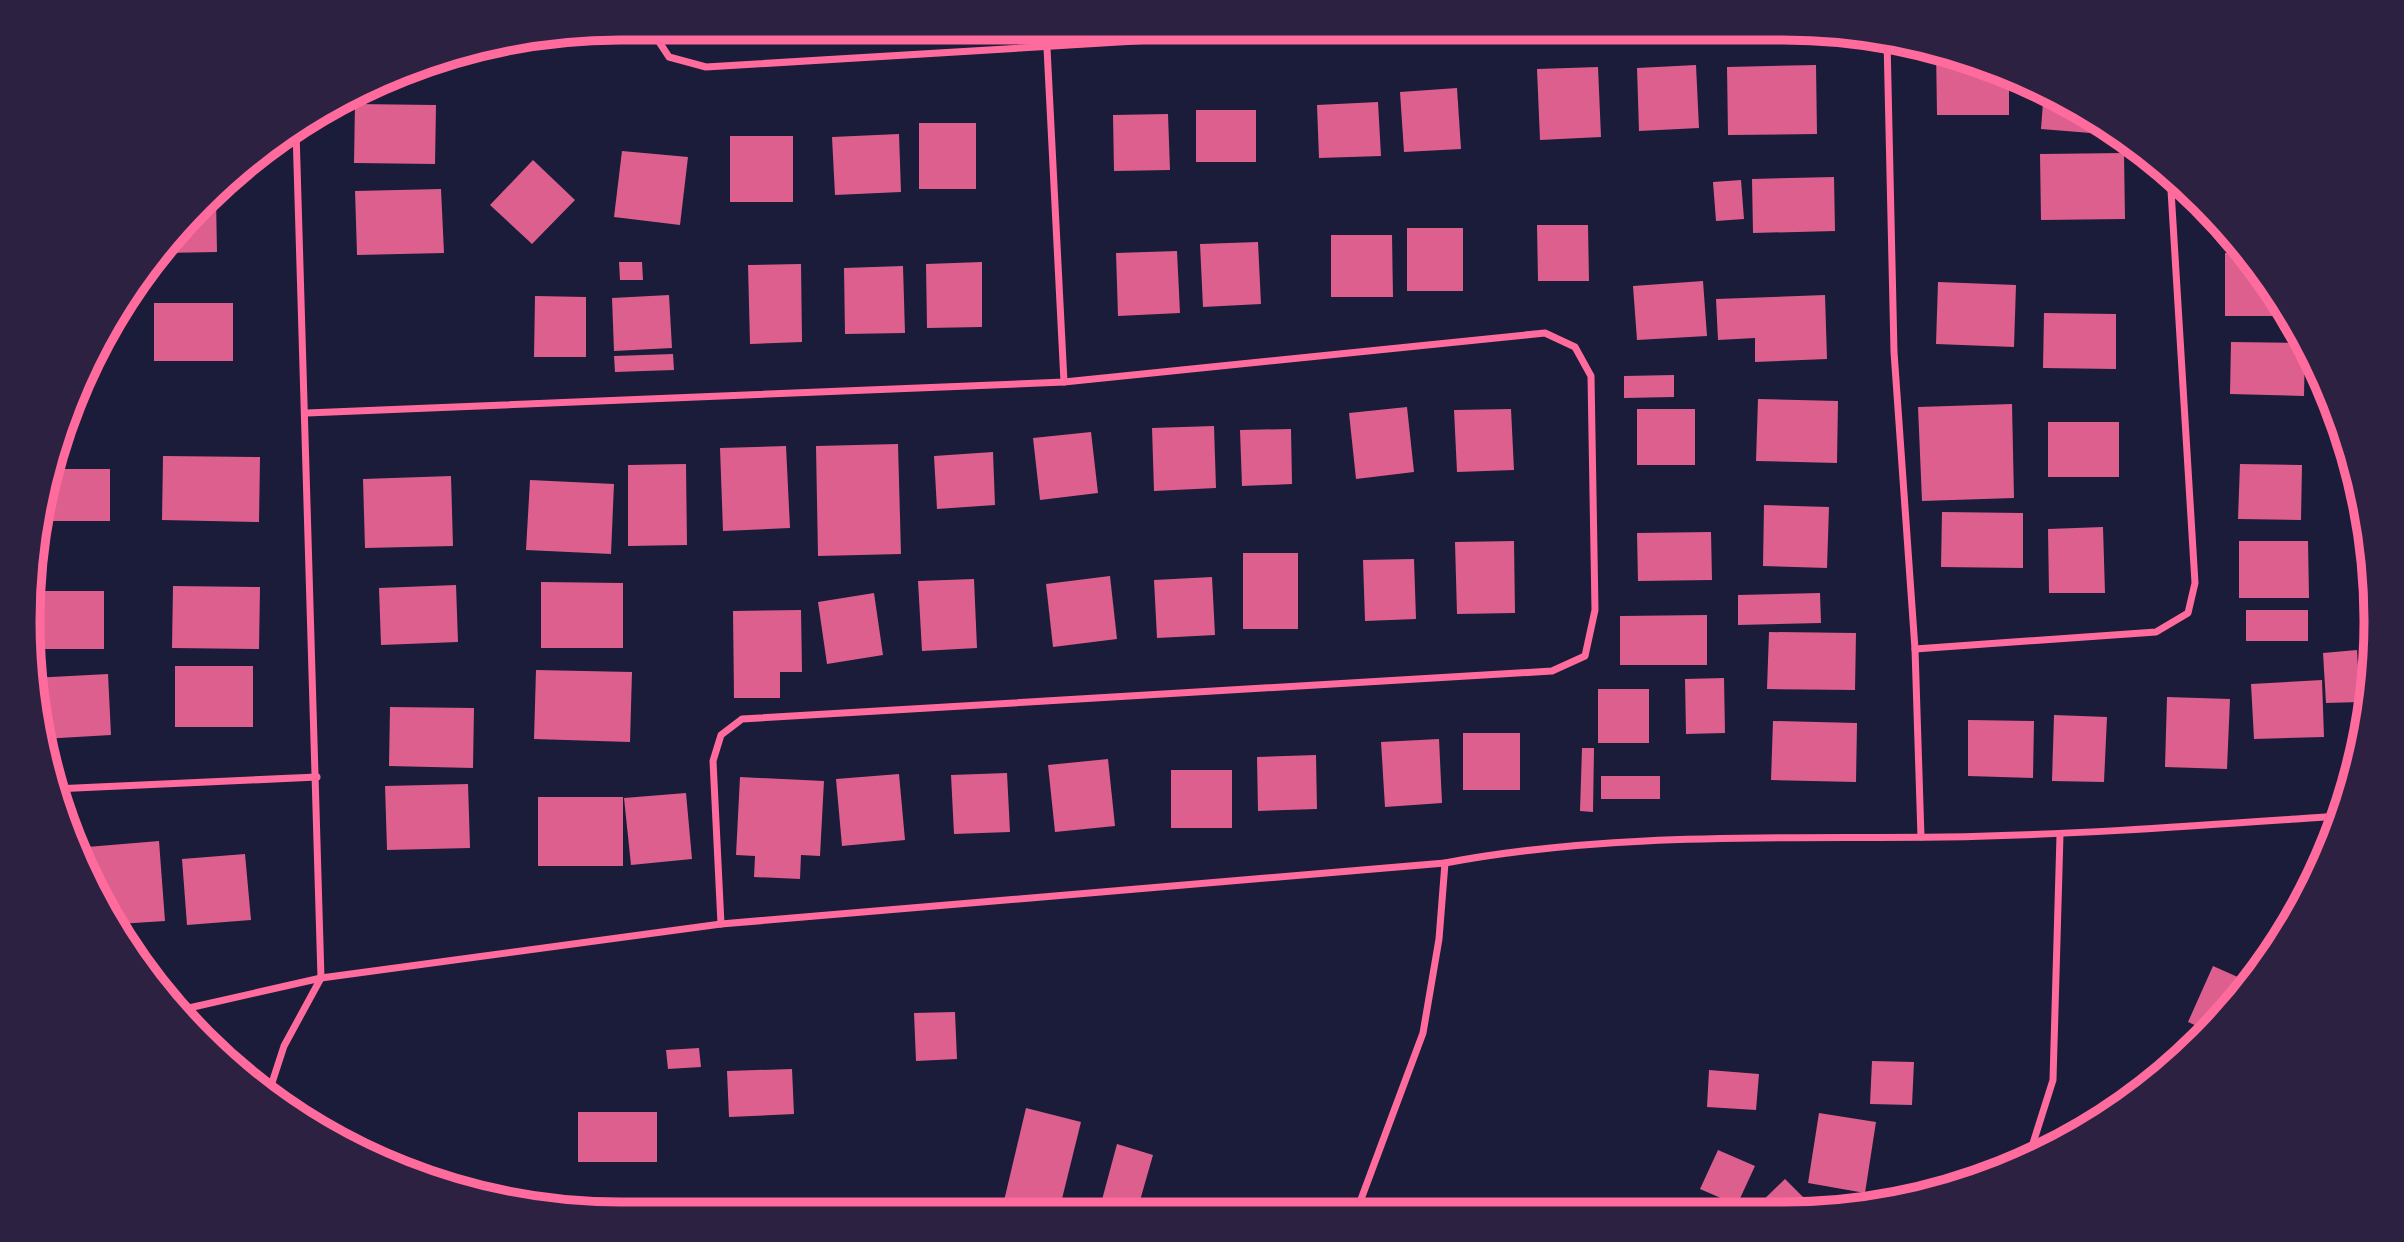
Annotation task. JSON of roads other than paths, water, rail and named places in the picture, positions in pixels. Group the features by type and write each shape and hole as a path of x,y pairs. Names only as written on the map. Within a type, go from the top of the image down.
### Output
{"street":[{"path":"658,40 669,57 706,67 1169,40"},
{"path":"1047,48 1064,382"},
{"path":"1887,50 1894,352 1915,649 1921,837"},
{"path":"271,1085 284,1046 321,978 307,413 296,139"},
{"path":"1915,649 2156,632 2188,613 2195,583 2170,188"},
{"path":"307,413 1064,382 1545,333 1575,347 1591,376 1595,610 1585,656 1552,671 742,719 721,735 713,761 721,924"},
{"path":"65,788 317,777"},
{"path":"188,1008 321,978 721,924 1445,863 1521,849 1752,837 2060,835 2330,817"},
{"path":"2032,1146 2053,1080 2060,835"},
{"path":"1360,1202 1423,1034 1439,939 1445,863"}]}
